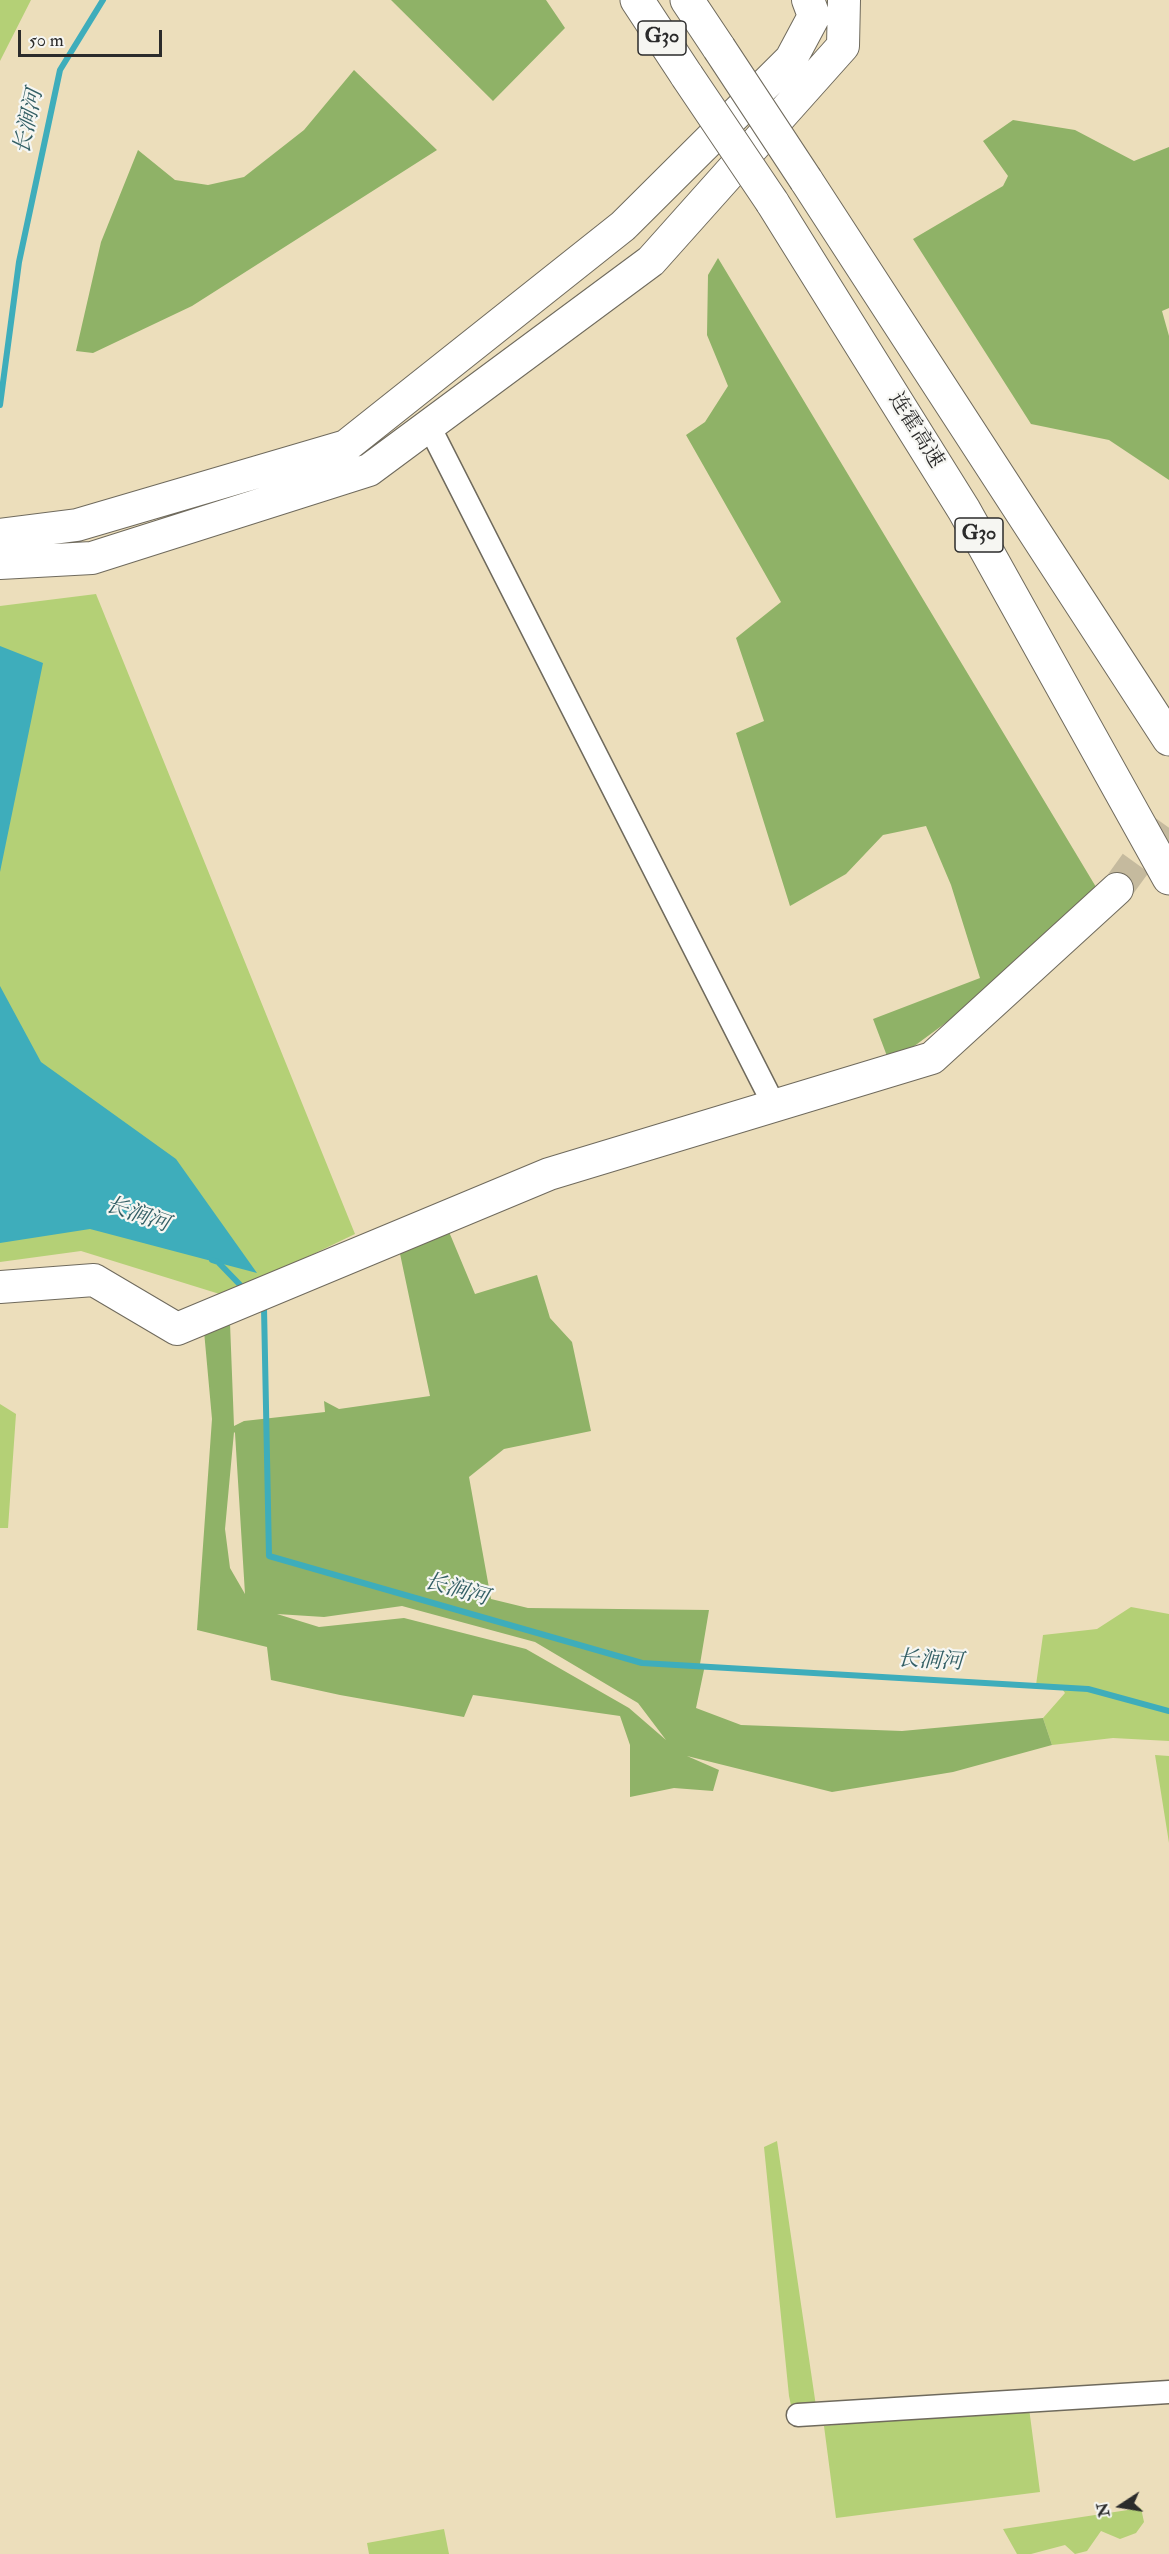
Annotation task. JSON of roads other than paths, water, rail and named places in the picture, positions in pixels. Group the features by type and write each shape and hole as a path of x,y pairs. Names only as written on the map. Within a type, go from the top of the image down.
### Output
{"highway":[{"name":"连霍高速","path":"637,0 772,202 964,510 1169,878"},
{"name":"G30","path":"687,0 1169,739"}],"main road":[{"path":"0,535 77,525 346,446 623,226 791,59 814,16 808,0"},
{"path":"0,563 92,558 369,470 651,261 843,46 844,0"},
{"path":"0,1287 94,1280 177,1329 549,1174 932,1058 1117,888"}],"street":[{"path":"429,426 774,1106"},
{"path":"798,2415 1169,2392"}],"water":[{"path":"0,646 43,663 0,872"},
{"path":"0,986 41,1062 176,1159 257,1273 90,1229 0,1243"}],"waterway":[{"name":"长涧河","path":"0,405 19,262 60,70 103,0"},
{"name":"长涧河","path":"212,1260 218,1262 246,1291"},
{"name":"长涧河","path":"260,1304 264,1308 269,1556 642,1663 1088,1689 1169,1711"}],"tunnel":[{"path":"1117,889 1169,817"}]}
